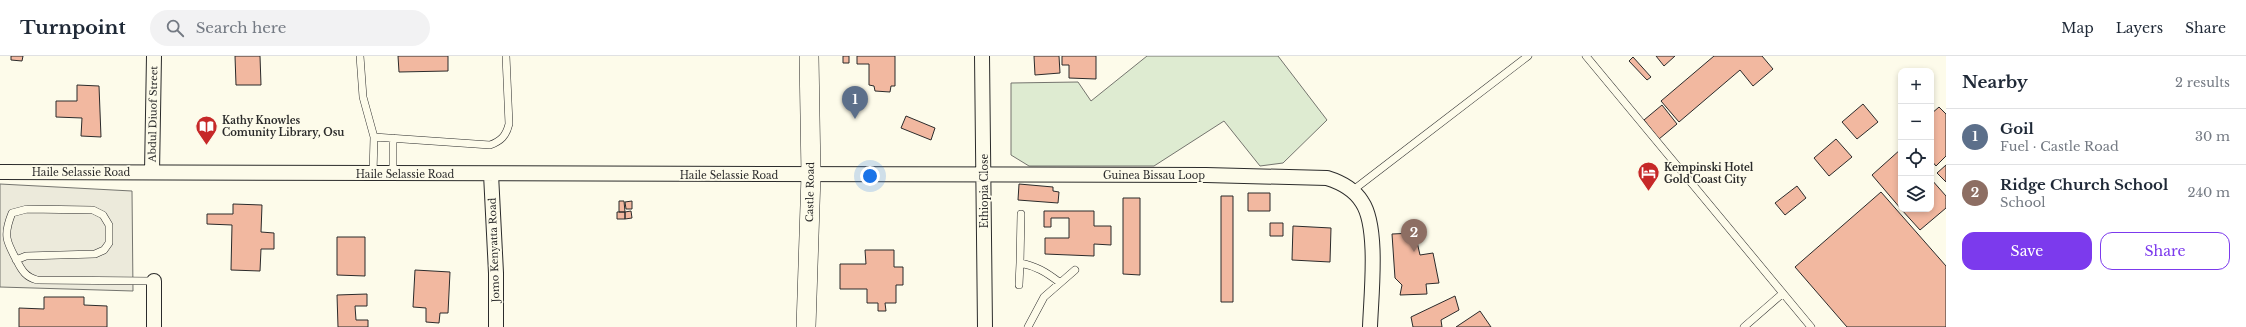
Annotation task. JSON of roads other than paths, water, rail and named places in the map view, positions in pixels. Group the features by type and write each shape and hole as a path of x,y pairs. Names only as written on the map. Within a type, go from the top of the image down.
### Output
{"main road":[{"name":"Castle Road","path":"806,327 810,175 809,56"}],"street":[{"name":"Abdul Diuof Street","path":"152,172 154,56"},
{"name":"Ethiopia Close","path":"982,56 985,327"},
{"name":"Haile Selassie Road","path":"0,172 810,175"},
{"name":"Jomo Kenyatta Road","path":"491,174 496,273 496,327"},
{"name":"Guinea Bissau Loop","path":"810,175 1206,175 1327,178 1339,182 1352,190 1362,201 1369,217 1372,237 1370,327"},
{"path":"154,281 154,327"}],"lane":[{"path":"360,56 363,97 374,138 373,174"},
{"path":"374,138 394,138 490,145 499,141 507,132 509,124 506,56"},
{"path":"1352,190 1528,56"},
{"path":"1586,56 1806,325"},
{"path":"393,174 394,138"},
{"path":"16,260 26,256 54,257 95,254 104,250 109,243 108,225 104,215 93,210 26,209 12,213 7,226 6,241 16,260 26,275 37,280 154,281"},
{"path":"1019,285 1021,214"},
{"path":"1020,263 1032,265 1045,271 1059,282"},
{"path":"1028,327 1044,297 1059,282 1076,270"},
{"path":"1744,327 1782,294"}],"place":[{"name":"Goil","path":"855,119"},
{"name":"Kathy Knowles Comunity Library, Osu","path":"206,146"},
{"name":"Kempinski Hotel Gold Coast City","path":"1649,192"},
{"name":"Ridge Church School","path":"1414,252"}]}
